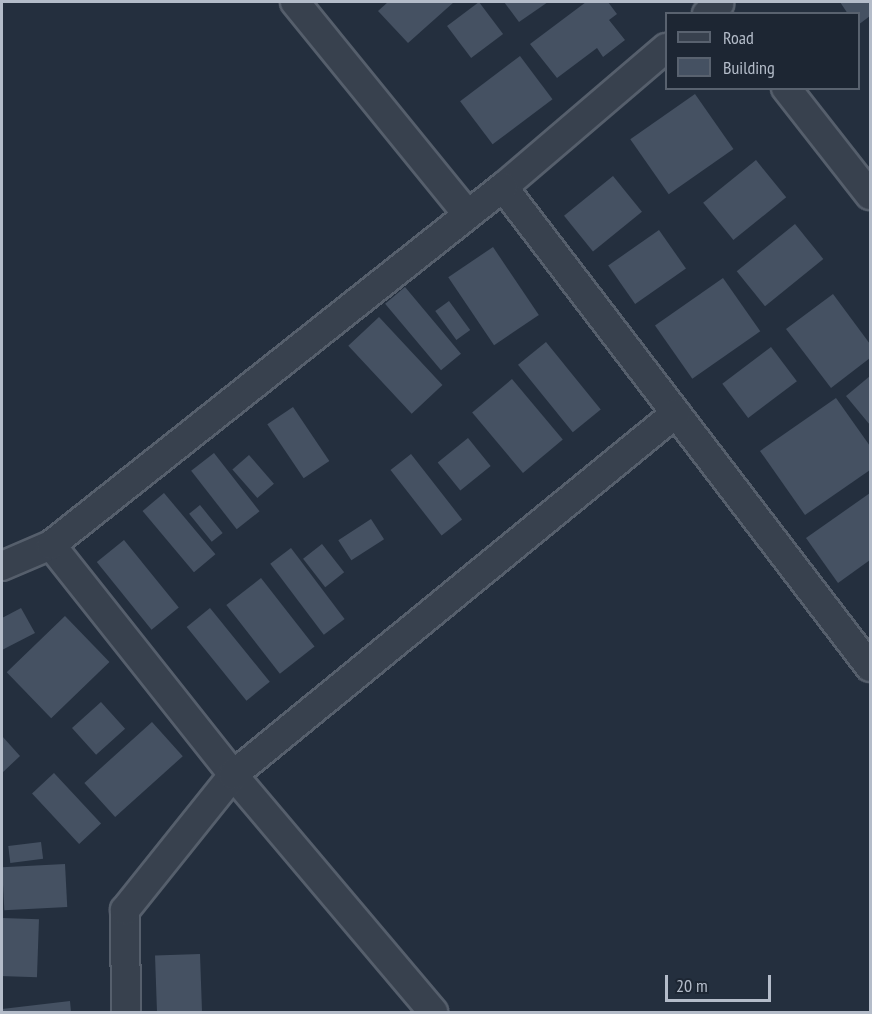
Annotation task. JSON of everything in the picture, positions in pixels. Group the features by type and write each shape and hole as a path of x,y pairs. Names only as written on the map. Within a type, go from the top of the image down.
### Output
{"street":[{"path":"295,2 467,214"},
{"path":"2,566 51,545 503,187 665,49"},
{"path":"788,90 870,195"},
{"path":"503,187 870,667"},
{"path":"126,1012 125,910 233,775 676,412"},
{"path":"51,545 233,775 433,1012"}],"building":[{"path":"388,2 454,2 408,43 378,11"},
{"path":"479,2 503,34 471,58 447,26"},
{"path":"504,2 548,2 519,22"},
{"path":"586,2 608,2 617,14 609,20 625,40 603,57 597,48 557,78 530,44"},
{"path":"840,2 870,2 870,16 860,24 860,12 847,12"},
{"path":"520,56 552,99 493,144 460,101"},
{"path":"695,94 733,149 669,194 630,139"},
{"path":"756,160 786,197 733,240 703,203"},
{"path":"613,176 642,212 593,251 564,216"},
{"path":"795,224 823,259 765,306 737,271"},
{"path":"659,230 686,269 635,304 608,266"},
{"path":"493,247 539,315 494,345 448,277"},
{"path":"723,278 760,331 692,379 655,326"},
{"path":"405,287 461,354 441,370 385,304"},
{"path":"833,294 870,344 870,358 831,388 786,329"},
{"path":"449,301 470,330 456,340 435,311"},
{"path":"379,317 442,385 412,414 348,346"},
{"path":"546,342 601,410 573,432 518,365"},
{"path":"771,347 797,381 748,418 722,384"},
{"path":"870,376 870,425 846,396"},
{"path":"512,379 563,440 523,473 472,412"},
{"path":"836,398 870,446 870,470 805,515 760,451"},
{"path":"293,407 329,461 304,478 267,424"},
{"path":"468,438 491,466 460,491 438,463"},
{"path":"214,453 260,511 237,529 191,471"},
{"path":"411,454 462,519 442,535 391,470"},
{"path":"249,455 274,484 257,498 232,469"},
{"path":"164,493 215,554 194,572 143,511"},
{"path":"870,493 870,560 838,583 806,538"},
{"path":"200,505 223,533 212,542 189,514"},
{"path":"371,519 384,539 351,560 338,540"},
{"path":"124,540 179,608 152,630 97,562"},
{"path":"322,544 344,572 325,587 303,559"},
{"path":"291,548 345,619 324,635 270,564"},
{"path":"261,578 315,647 280,674 226,605"},
{"path":"21,608 35,633 2,650 2,618"},
{"path":"210,608 270,682 246,701 187,627"},
{"path":"65,616 109,662 51,718 7,672"},
{"path":"101,702 125,729 96,755 72,728"},
{"path":"152,722 183,756 115,817 84,783"},
{"path":"2,736 20,756 2,773"},
{"path":"54,773 101,823 79,844 32,793"},
{"path":"41,842 43,859 10,863 8,846"},
{"path":"65,864 67,907 4,910 2,867"},
{"path":"2,918 39,919 37,977 2,976"},
{"path":"200,954 202,1012 157,1012 155,956"},
{"path":"70,1001 71,1012 2,1012 2,1009"}]}
